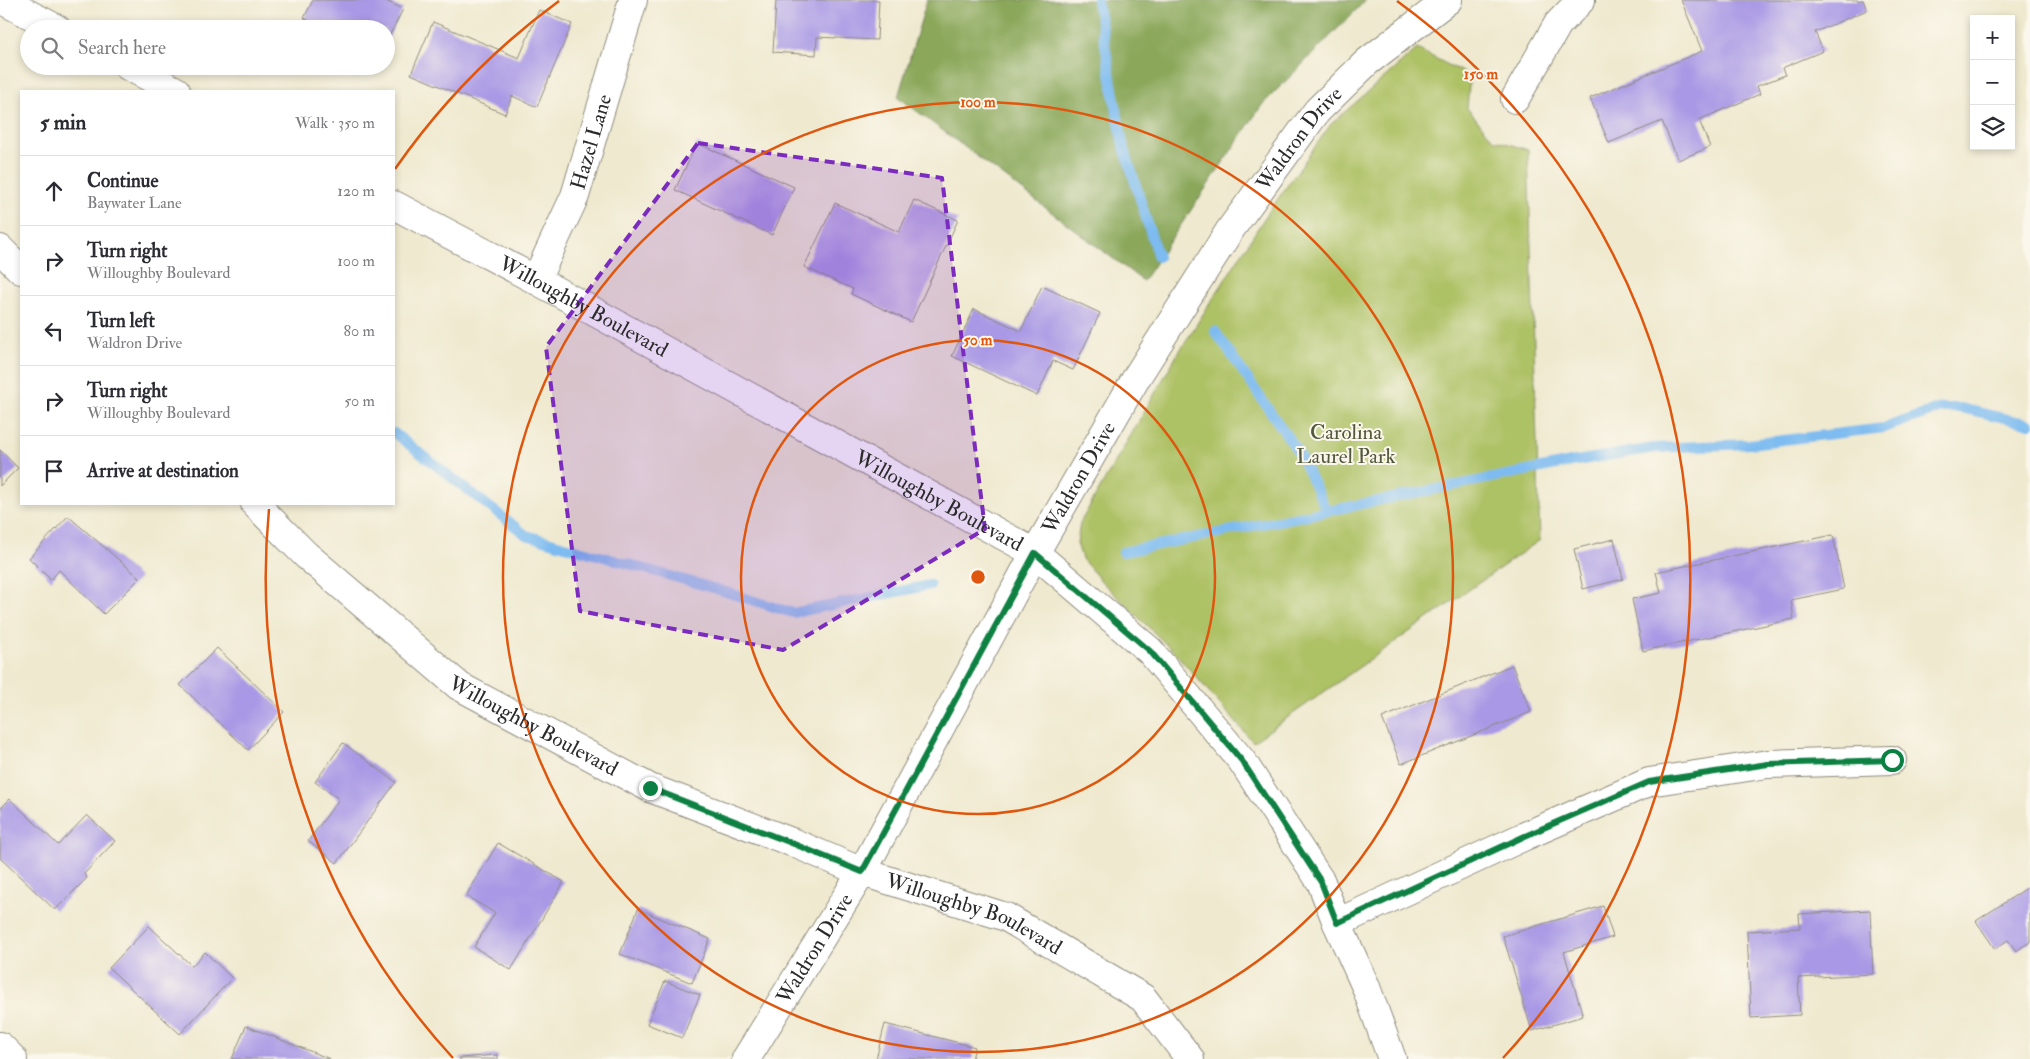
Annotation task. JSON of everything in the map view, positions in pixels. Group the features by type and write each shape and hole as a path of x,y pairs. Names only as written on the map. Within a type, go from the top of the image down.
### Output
{"street":[{"path":"2,0 40,20"},
{"name":"Hazel Lane","path":"536,280 575,196 633,0"},
{"name":"Waldron Drive","path":"746,1059 862,872 1035,553 1148,358 1230,230 1317,111 1367,62 1448,0"},
{"path":"1515,99 1558,24 1581,0"},
{"path":"145,75 174,90"},
{"name":"Willoughby Boulevard","path":"395,206 536,280 1035,553 1150,651 1242,761 1321,882 1366,987 1392,1059"},
{"path":"0,248 20,269"},
{"name":"Willoughby Boulevard","path":"256,505 306,555 459,686 650,788 862,872 1006,917 1143,998 1190,1059"},
{"path":"1337,923 1525,836 1649,782 1768,764 1892,760"},
{"path":"0,1046 13,1059"}],"highlighted area":[{"path":"698,143 942,178 985,529 783,650 580,611 546,347"}],"green space":[{"path":"927,0 1366,0 1262,105 1143,281 898,97"},
{"name":"Carolina Laurel Park","path":"1417,49 1470,76 1467,108 1493,139 1528,150 1540,540 1253,742 1177,655 1102,582 1082,559 1077,543 1080,523 1177,355 1265,217 1331,124"}],"building":[{"path":"313,0 384,0 403,9 395,25 395,20 308,20 304,18"},
{"path":"776,0 879,0 877,40 817,37 816,55 773,52"},
{"path":"1681,0 1863,0 1867,10 1815,32 1823,51 1782,68 1785,75 1757,86 1760,94 1699,120 1710,147 1678,160 1662,121 1609,143 1590,98 1702,51"},
{"path":"539,10 572,24 537,107 512,96 505,114 411,74 433,22 519,58"},
{"path":"697,143 794,187 772,235 675,190"},
{"path":"914,200 958,220 911,322 851,294 853,289 804,267 835,203 899,232"},
{"path":"1042,286 1100,313 1073,370 1053,361 1037,396 952,356 974,309 1021,331"},
{"path":"0,450 18,468 0,486"},
{"path":"68,516 140,578 104,614 59,570 51,580 29,558"},
{"path":"1833,535 1844,589 1791,600 1794,619 1643,651 1632,599 1661,593 1656,572"},
{"path":"1614,539 1623,579 1583,589 1574,549"},
{"path":"217,648 284,712 248,750 180,685"},
{"path":"1512,665 1531,712 1401,764 1382,718"},
{"path":"343,743 396,782 337,863 308,841 339,799 315,782"},
{"path":"10,799 58,845 87,815 115,841 84,874 87,878 55,910 0,858 0,809"},
{"path":"498,843 564,882 511,970 474,947 495,913 466,896"},
{"path":"2030,886 2030,942 2016,951 2008,940 1995,949 1976,921"},
{"path":"1603,906 1613,937 1564,952 1583,1016 1532,1031 1503,936"},
{"path":"638,909 710,939 692,983 620,954"},
{"path":"1870,910 1873,974 1798,978 1800,1015 1751,1018 1747,931 1800,928 1799,914"},
{"path":"149,926 192,966 205,952 232,978 180,1034 109,968"},
{"path":"665,981 700,995 682,1038 647,1024"},
{"path":"885,1024 975,1047 972,1059 876,1059"},
{"path":"246,1026 330,1059 232,1059"},
{"path":"498,1055 498,1059 459,1059 459,1058"}],"waterway":[{"path":"1097,0 1122,140 1158,257"},
{"path":"1215,331 1298,452 1327,511"},
{"path":"1123,552 1576,461 1654,448 1749,444 1884,428 1941,408 1961,408 2030,424"},
{"path":"395,434 526,535 713,588 793,613 930,585"}],"route":[{"path":"650,788 862,872 1035,553 1150,651 1242,761 1321,882 1337,923 1525,836 1649,782 1768,764 1892,760"}]}
